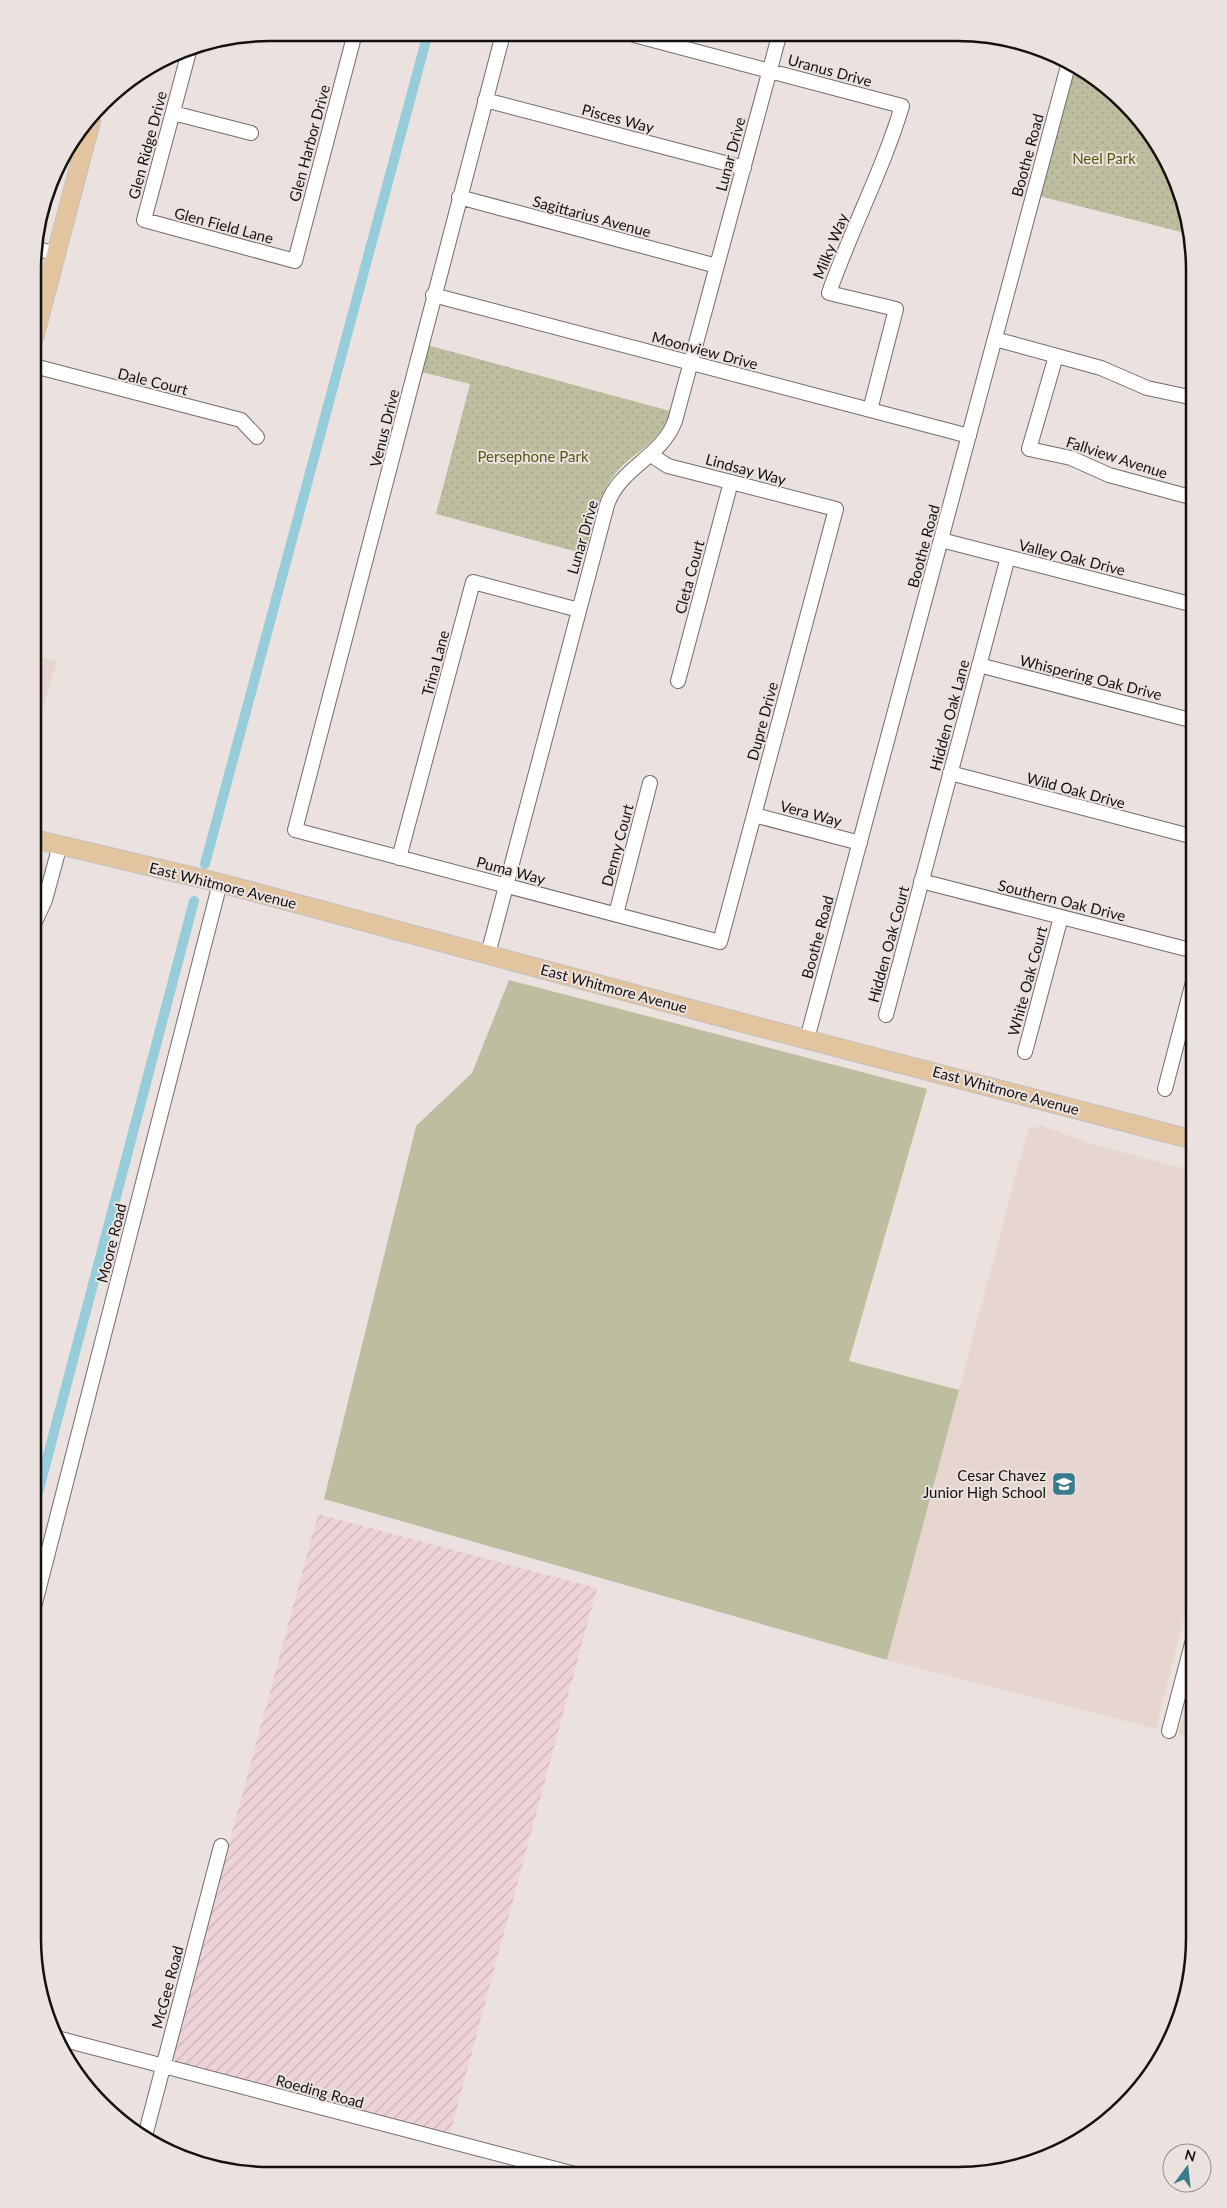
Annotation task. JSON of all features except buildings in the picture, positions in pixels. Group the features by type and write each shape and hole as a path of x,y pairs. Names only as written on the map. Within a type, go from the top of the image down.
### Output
{"main road":[{"path":"41,312 88,132"},
{"name":"East Whitmore Avenue","path":"41,840 220,883 1186,1138"}],"street":[{"name":"Glen Harbor Drive","path":"296,261 353,41"},
{"name":"Venus Drive","path":"295,830 410,395 418,351 458,197 501,41"},
{"name":"Uranus Drive","path":"657,41 902,106"},
{"name":"Lunar Drive","path":"488,954 612,493 626,474 652,455 673,428 692,364 778,41"},
{"name":"Glen Ridge Drive","path":"144,220 188,57"},
{"name":"Boothe Road","path":"807,1039 1067,70"},
{"name":"Pisces Way","path":"485,100 744,168"},
{"name":"Milky Way","path":"870,410 896,309 829,293 855,222 878,174 902,106"},
{"path":"173,113 251,133"},
{"name":"Sagittarius Avenue","path":"458,197 717,266"},
{"name":"Glen Field Lane","path":"144,220 296,261"},
{"path":"42,250 57,254"},
{"name":"Moonview Drive","path":"433,295 969,436"},
{"path":"995,339 1101,368 1147,388 1186,396"},
{"name":"Fallview Avenue","path":"1056,356 1029,449 1071,458 1109,475 1186,496"},
{"name":"Dale Court","path":"41,368 241,420 257,437"},
{"name":"Lindsay Way","path":"652,455 666,465 836,509"},
{"name":"Cleta Court","path":"678,681 731,482"},
{"name":"Dupre Drive","path":"720,942 836,509"},
{"name":"Valley Oak Drive","path":"941,540 1186,603"},
{"name":"Hidden Oak Lane","path":"921,881 1008,557"},
{"name":"Trina Lane","path":"399,858 473,582 579,610"},
{"name":"Whispering Oak Drive","path":"979,665 1186,719"},
{"name":"Wild Oak Drive","path":"950,774 1186,835"},
{"name":"Denny Court","path":"616,914 650,783"},
{"name":"Vera Way","path":"754,815 860,843"},
{"name":"Puma Way","path":"295,830 720,942"},
{"path":"41,909 60,844"},
{"name":"Southern Oak Drive","path":"921,881 1186,949"},
{"name":"Hidden Oak Court","path":"886,1015 921,881"},
{"name":"Moore Road","path":"41,1580 220,883"},
{"name":"White Oak Court","path":"1025,1052 1061,917"},
{"path":"1164,1089 1186,1008"},
{"path":"1169,1731 1186,1666"},
{"name":"McGee Road","path":"147,2130 221,1846"},
{"name":"Roeding Road","path":"66,2040 548,2167"}],"shaded area":[{"path":"41,657 57,661 41,716"},
{"path":"41,860 47,869 41,885"},
{"name":"Cesar Chavez Junior High School","path":"1039,1125 1099,1146 1186,1169 1186,1610 1156,1729 887,1660 1029,1126 1038,1128"},
{"path":"318,1514 597,1588 448,2141 162,2066 228,1847"},
{"path":"1186,1705 1186,1736 1178,1734"}],"green space":[{"name":"Neel Park","path":"1072,73 1119,108 1147,143 1162,169 1174,197 1182,232 1039,196"},
{"name":"Persephone Park","path":"427,345 670,411 666,423 660,432 615,474 609,483 599,502 585,554 436,514 470,384 421,372"},
{"path":"509,980 927,1089 849,1361 959,1390 887,1660 324,1499 416,1126 472,1073"}],"waterway":[{"path":"205,864 426,41"},
{"path":"41,1482 194,901"}],"place":[{"name":"Cesar Chavez Junior High School","path":"1064,1484"}]}
